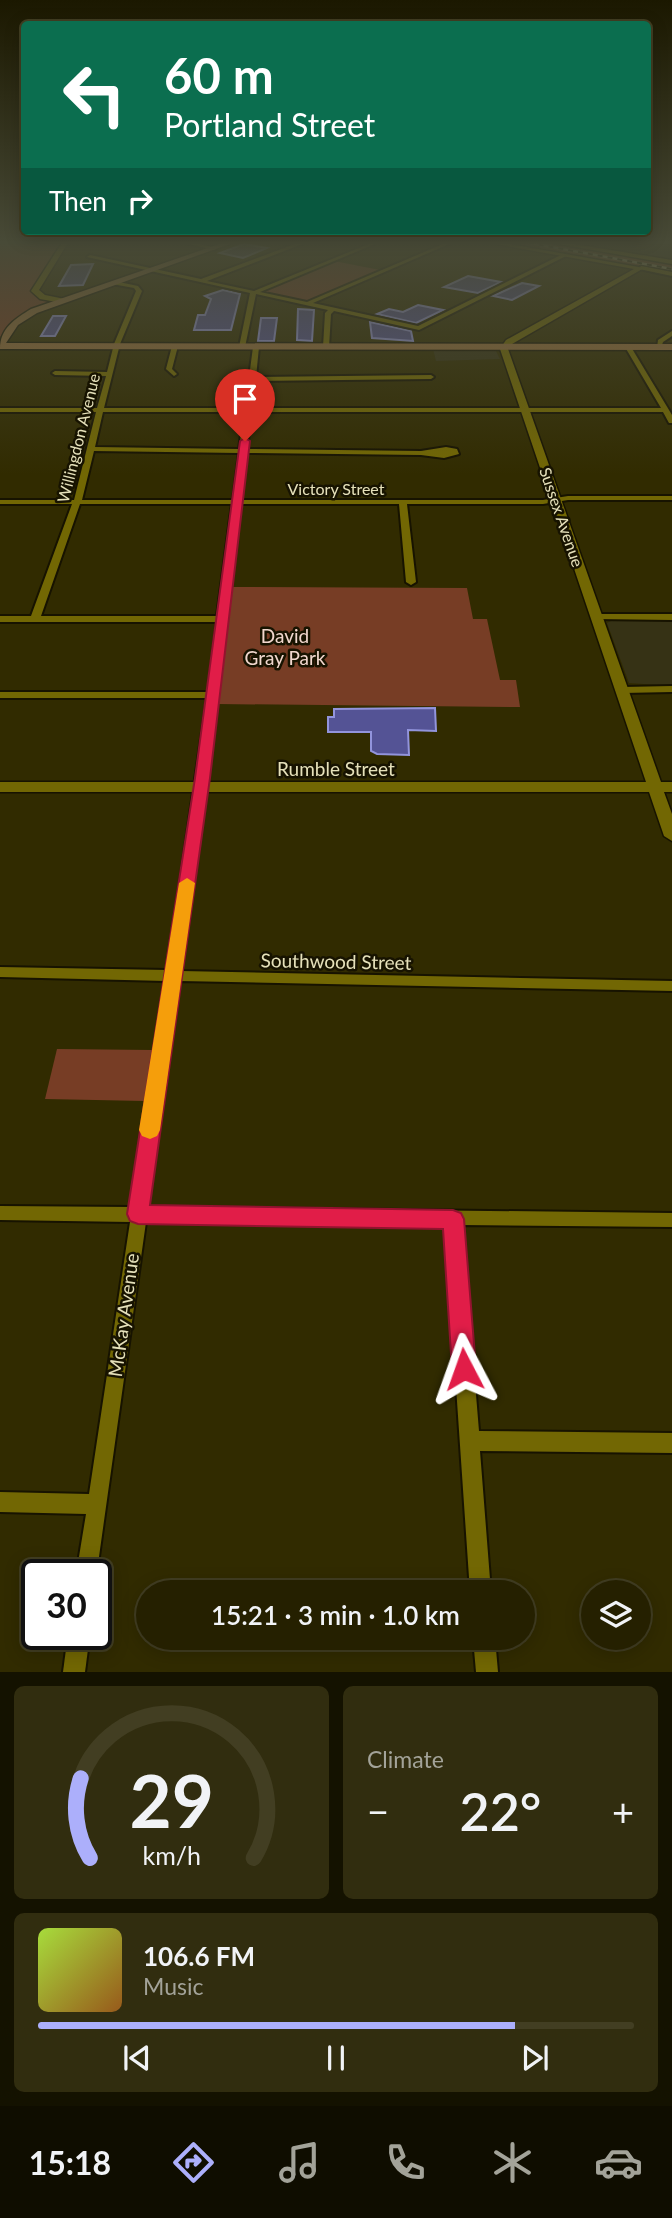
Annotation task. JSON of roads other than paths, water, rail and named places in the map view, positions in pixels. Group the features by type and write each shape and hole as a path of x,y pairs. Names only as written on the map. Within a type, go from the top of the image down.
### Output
{"main road":[{"path":"1,348 10,343 24,324 32,319"},
{"path":"1,348 672,347"}],"street":[{"name":"Willingdon Avenue","path":"35,619 77,502 109,374 128,319"},
{"path":"242,347 248,319"},
{"path":"327,319 327,346"},
{"path":"376,319 419,328 437,319"},
{"path":"505,347 509,342 550,319"},
{"path":"659,347 660,341 672,334"},
{"path":"174,374 169,369 175,346"},
{"name":"McKay Avenue","path":"89,1559 201,787 256,347"},
{"name":"Sussex Avenue","path":"505,347 524,410 622,690 664,787 672,836"},
{"path":"628,347 672,421"},
{"path":"55,373 109,374"},
{"path":"252,379 432,377"},
{"path":"0,410 666,410"},
{"path":"91,449 243,453 421,453"},
{"name":"Victory Street","path":"0,502 403,502 672,498"},
{"path":"403,502 411,582"},
{"path":"597,617 672,617"},
{"path":"0,619 222,619"},
{"path":"622,690 672,689"},
{"path":"0,695 212,695"},
{"name":"Rumble Street","path":"0,786 664,787"},
{"name":"Southwood Street","path":"0,972 672,986"},
{"path":"0,1213 672,1220"},
{"path":"453,1219 480,1580"},
{"path":"470,1441 672,1443"},
{"path":"0,1502 96,1504"},
{"path":"74,1672 77,1650"},
{"path":"485,1650 487,1672"}],"park label":[{"name":"David Gray Park","path":"285,646"}]}
